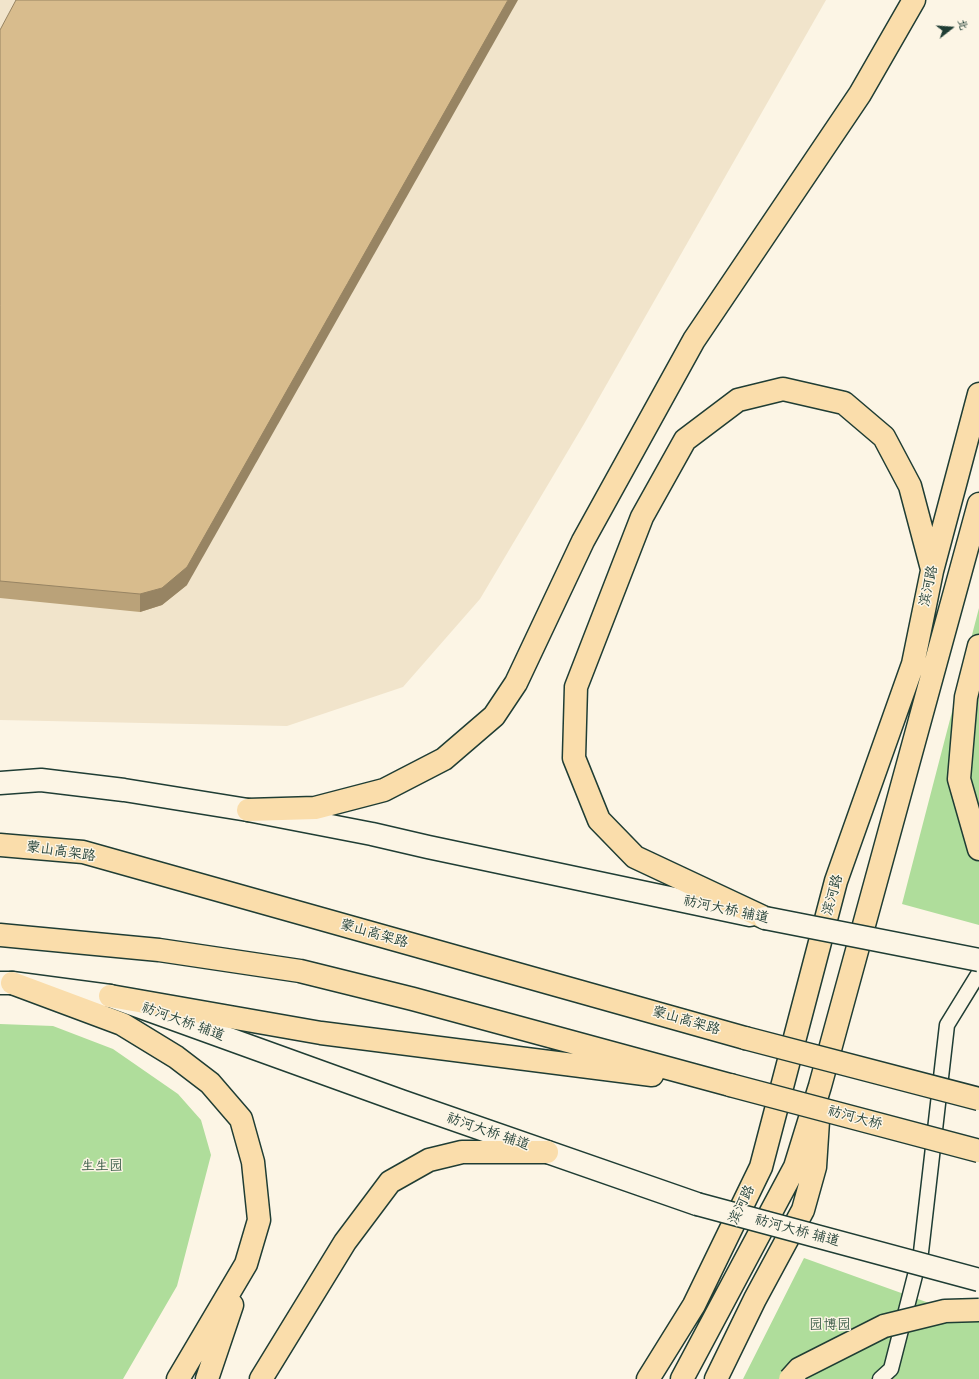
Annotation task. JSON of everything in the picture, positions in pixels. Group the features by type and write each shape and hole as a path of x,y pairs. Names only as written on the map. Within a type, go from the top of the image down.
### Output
{"main road":[{"path":"248,810 315,808 384,790 444,759 494,716 516,683 583,541 694,340 860,94 914,0"},
{"path":"765,918 635,858 599,820 574,758 576,687 642,517 685,440 738,400 783,389 844,403 884,437 910,486 932,571"},
{"name":"滨河路","path":"648,1379 694,1305 761,1167 836,881 913,664 932,571 979,394"},
{"name":"滨河路","path":"682,1379 795,1167 820,1086 979,504"},
{"path":"979,646 966,697 959,779 979,849"},
{"name":"祊河大桥 辅道","path":"0,783 41,780 124,790 248,810 372,834 436,849 765,918 979,960"},
{"name":"蒙山高架路","path":"0,845 83,852 745,1038 979,1099"},
{"path":"0,935 159,950 300,971 421,1001 730,1085"},
{"path":"6,983 122,1024 176,1057 210,1083 241,1119 253,1162 259,1220 246,1264 207,1379"},
{"name":"祊河大桥 辅道","path":"6,983 110,996 697,1204 979,1280"},
{"path":"110,996 321,1033 730,1085"},
{"name":"祊河大桥","path":"730,1085 979,1151"},
{"path":"716,1379 755,1299 803,1210 815,1167 820,1086"},
{"path":"261,1379 345,1242 390,1182 429,1160 462,1152 547,1152"},
{"path":"178,1379 246,1264"},
{"path":"790,1379 799,1369 884,1326 945,1311 979,1310"}],"lane":[{"path":"880,1379 891,1369 921,1252 947,1025 979,973"}],"shaded area":[{"path":"0,0 826,0 584,424 480,599 403,687 287,726 0,720"}],"green space":[{"path":"979,608 979,925 902,904"},
{"name":"生生园","path":"0,1024 53,1026 113,1049 178,1094 201,1120 211,1155 177,1286 123,1379 0,1379"},
{"name":"园博园","path":"804,1258 979,1321 979,1379 743,1379"}],"building":[{"path":"16,0 508,0 187,567 162,588 140,594 0,581 0,30"}]}
